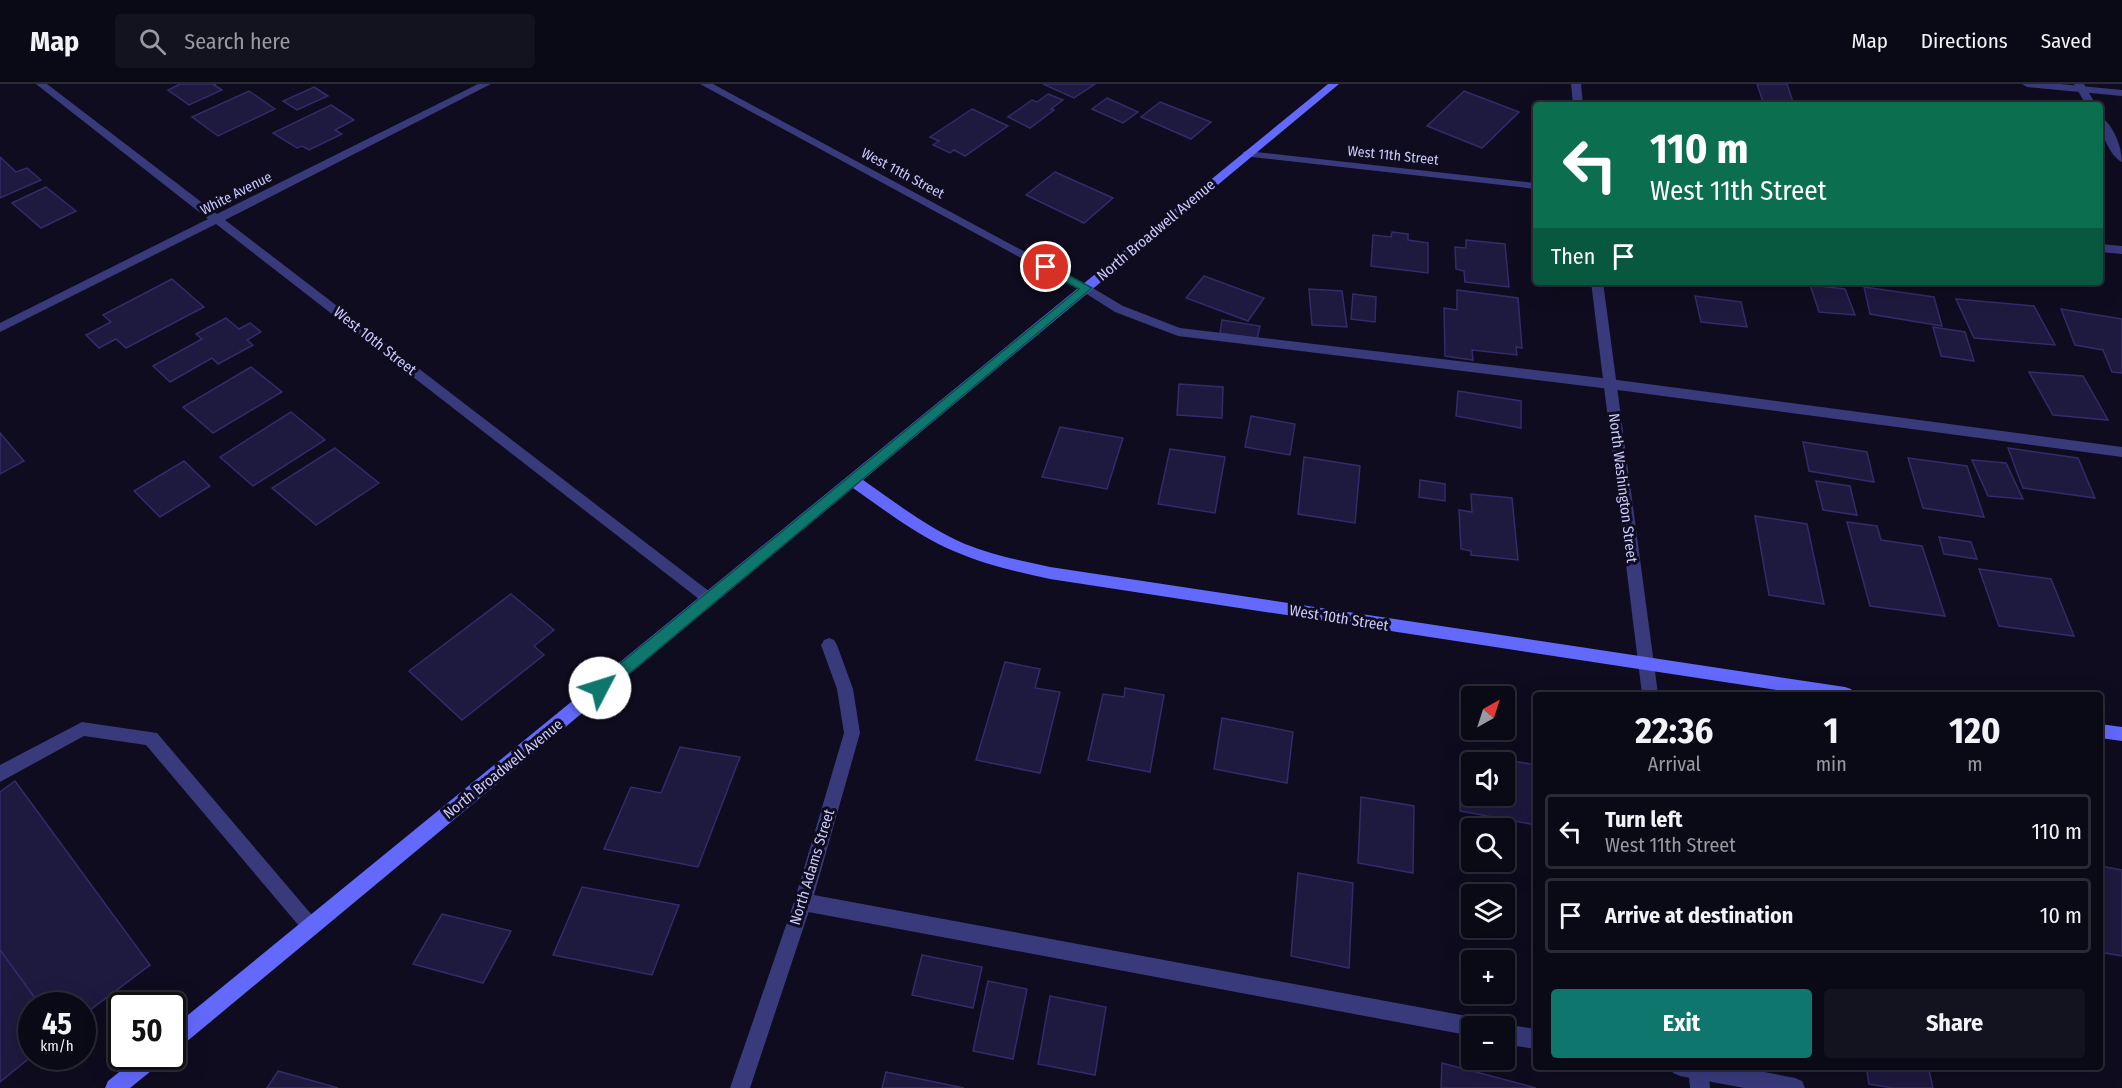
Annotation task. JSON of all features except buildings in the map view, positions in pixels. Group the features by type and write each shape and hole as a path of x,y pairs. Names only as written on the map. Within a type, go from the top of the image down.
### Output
{"main road":[{"name":"North Broadwell Avenue","path":"186,1030 1334,84"},
{"name":"West 10th Street","path":"854,481 899,513 961,548 1000,561 1050,573 1646,666 1831,692"},
{"path":"2103,731 2122,734"},
{"path":"115,1088 137,1070"}],"street":[{"name":"West 10th Street","path":"41,84 709,599"},
{"name":"White Avenue","path":"0,328 486,84"},
{"name":"West 11th Street","path":"705,84 1086,288 1119,309 1178,332 1610,384 2122,452"},
{"path":"1576,84 1578,102"},
{"path":"2027,84 2081,87 2122,93"},
{"path":"2081,87 2089,102"},
{"path":"2103,125 2122,159"},
{"name":"West 11th Street","path":"1247,154 1533,186"},
{"path":"2103,248 2122,250"},
{"name":"North Washington Street","path":"1597,285 1650,692"},
{"name":"North Adams Street","path":"740,1088 803,902 852,733 845,689 829,645"},
{"path":"0,774 82,729 151,738 311,927"},
{"path":"803,902 1461,1026"},
{"path":"1515,1036 1533,1039"},
{"path":"1694,1073 1795,1088"}],"route":[{"path":"600,688 1086,288 1046,267"}]}
